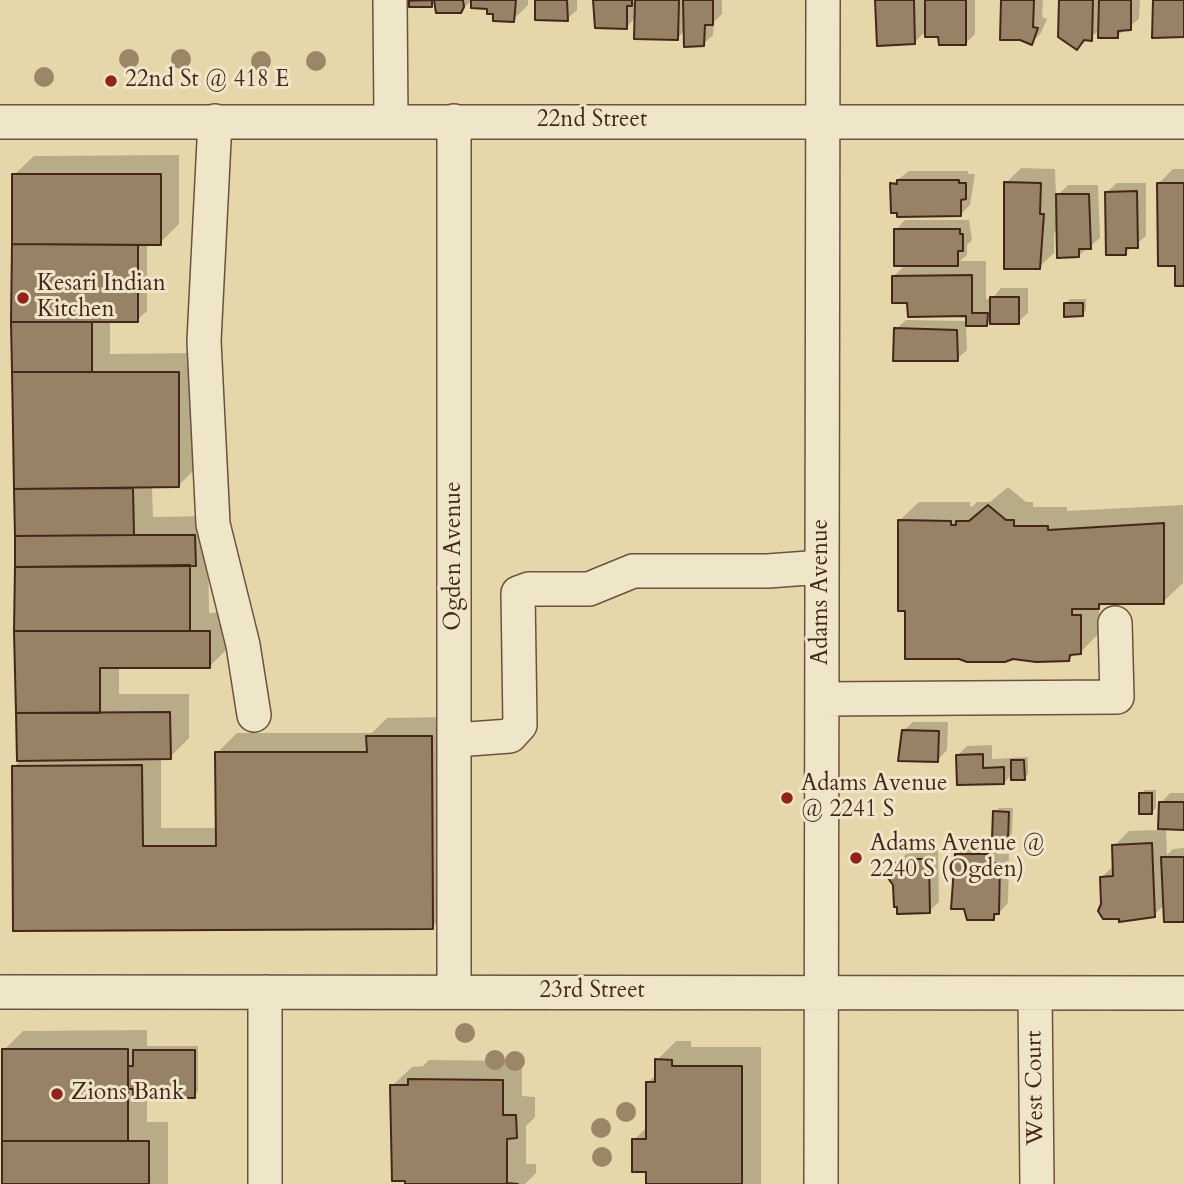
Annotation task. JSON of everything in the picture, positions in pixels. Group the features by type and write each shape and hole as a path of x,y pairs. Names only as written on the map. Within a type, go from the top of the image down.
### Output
{"street":[{"path":"390,0 391,120"},
{"name":"Adams Avenue","path":"821,1184 823,0"},
{"path":"215,121 204,341 213,524 243,645 254,715"},
{"name":"Ogden Avenue","path":"454,121 454,992"},
{"name":"22nd Street","path":"0,122 1184,122"},
{"path":"455,740 510,736 520,724 518,593 529,589 589,589 633,571 768,571 822,567"},
{"path":"822,699 1117,696 1115,623"},
{"name":"23rd Street","path":"0,992 1184,993"},
{"path":"265,992 265,1184"},
{"name":"West Court","path":"1035,993 1037,1184"}],"building":[{"path":"432,0 432,7 409,7 409,1 400,1"},
{"path":"434,0 463,0 464,7 461,13 436,13"},
{"path":"471,0 516,0 514,22 493,21 493,14 487,14 487,9 471,8"},
{"path":"535,0 567,0 568,21 535,20"},
{"path":"593,0 632,0 632,6 627,6 627,29 595,28"},
{"path":"635,0 679,0 678,40 634,39"},
{"path":"683,0 713,0 713,25 705,25 704,46 684,47"},
{"path":"875,0 914,0 915,44 877,46"},
{"path":"925,0 966,0 966,45 939,45 938,37 925,37"},
{"path":"1001,0 1034,0 1033,27 1038,28 1032,45 1020,40 1000,40"},
{"path":"1059,0 1093,0 1092,41 1084,40 1077,50 1058,37"},
{"path":"1099,0 1131,0 1131,30 1118,31 1118,38 1098,38"},
{"path":"1153,0 1184,0 1184,37 1152,38"},
{"path":"12,174 161,174 161,245 12,244"},
{"path":"897,180 959,180 959,183 966,183 966,199 961,200 961,216 897,217 897,213 891,213 890,183 897,184"},
{"path":"1004,182 1041,183 1040,214 1044,214 1040,269 1004,269"},
{"path":"1157,183 1184,183 1184,286 1175,286 1175,266 1158,266"},
{"path":"1137,191 1138,248 1126,248 1126,255 1106,255 1105,192"},
{"path":"1056,194 1089,194 1091,249 1079,249 1079,257 1057,258"},
{"path":"894,229 960,229 960,234 963,234 963,251 958,251 958,266 894,266"},
{"path":"12,244 138,245 138,322 11,322"},
{"path":"972,275 972,313 988,313 987,326 966,326 966,316 908,317 907,303 892,303 892,276"},
{"path":"990,297 1019,297 1019,324 990,324"},
{"path":"1064,303 1083,303 1083,316 1064,317"},
{"path":"11,322 92,322 92,372 12,372"},
{"path":"894,328 957,330 958,361 893,361"},
{"path":"12,372 179,372 179,487 14,489"},
{"path":"133,488 134,535 15,536 14,489"},
{"path":"988,505 1006,520 1014,520 1014,526 1048,526 1048,530 1164,523 1164,604 1099,604 1099,609 1072,609 1072,615 1081,615 1081,654 1070,655 1069,661 1036,662 1013,659 1005,662 967,662 959,659 905,659 905,611 898,611 898,520 951,521 951,525 956,525 956,521 969,521"},
{"path":"195,535 196,566 15,567 15,536"},
{"path":"190,565 190,631 14,631 15,567"},
{"path":"14,631 210,631 210,668 100,668 100,713 16,713"},
{"path":"170,712 171,759 17,761 16,713"},
{"path":"902,730 939,731 938,762 898,761"},
{"path":"366,736 432,736 433,929 13,931 12,766 142,765 143,846 216,846 215,752 367,752"},
{"path":"983,754 983,768 1004,767 1004,784 957,785 956,755"},
{"path":"1011,760 1024,760 1025,780 1011,780"},
{"path":"1139,793 1152,793 1152,814 1139,814"},
{"path":"1159,802 1184,802 1184,830 1158,829"},
{"path":"993,811 1009,812 1008,840 992,839"},
{"path":"1152,843 1155,917 1119,922 1119,919 1103,919 1098,911 1101,904 1100,877 1113,876 1112,845"},
{"path":"955,854 988,854 988,863 1000,863 999,914 994,914 994,920 967,920 964,909 951,909"},
{"path":"1161,857 1184,857 1184,922 1164,922"},
{"path":"910,859 929,859 930,913 897,914 897,907 894,907 893,885 888,878 888,870 895,863 910,863"},
{"path":"2,1049 128,1049 128,1141 2,1141"},
{"path":"133,1050 195,1050 195,1098 133,1097 133,1089 128,1089 128,1066 133,1066"},
{"path":"655,1059 672,1060 672,1066 742,1066 742,1184 646,1184 646,1172 632,1172 632,1139 646,1139 646,1082 655,1082"},
{"path":"408,1079 503,1080 503,1115 516,1115 517,1138 507,1139 507,1183 518,1184 405,1184 405,1181 392,1181 390,1085 408,1085"},
{"path":"2,1141 149,1141 149,1184 2,1184"}],"place":[{"name":"22nd St @ 418 E","path":"111,81"},
{"name":"Kesari Indian Kitchen","path":"23,298"},
{"name":"Adams Avenue @ 2241 S","path":"787,798"},
{"name":"Adams Avenue @ 2240 S (Ogden)","path":"856,858"},
{"name":"Zions Bank","path":"57,1094"}]}
